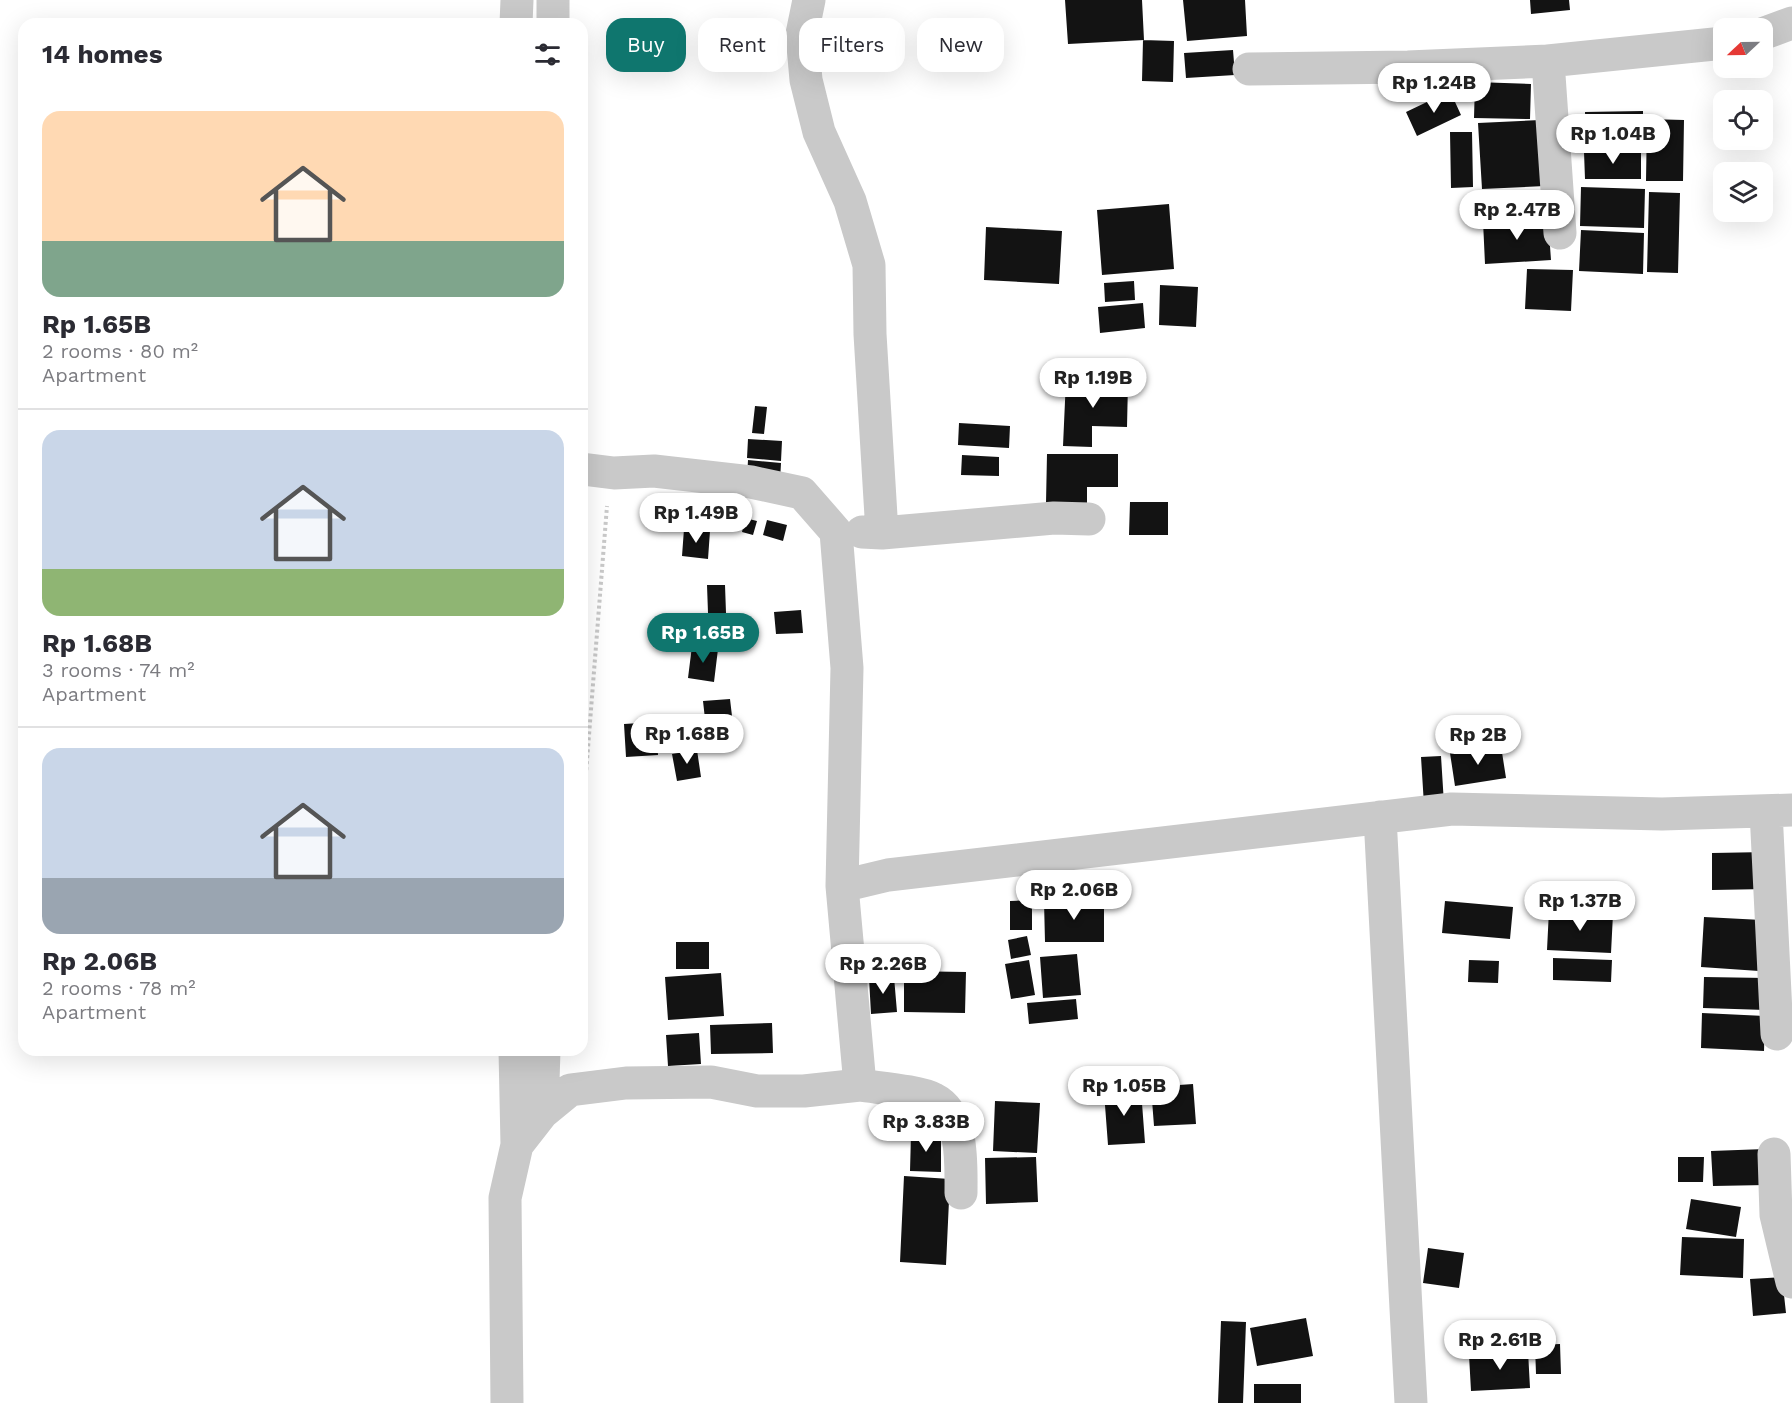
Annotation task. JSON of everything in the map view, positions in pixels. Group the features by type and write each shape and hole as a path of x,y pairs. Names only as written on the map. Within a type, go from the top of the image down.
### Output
{"street":[{"path":"516,18 517,0"},
{"path":"553,0 553,18"},
{"path":"809,0 802,34 806,80 819,132 850,201 869,265 870,334 882,533"},
{"path":"1773,30 1792,23"},
{"path":"1249,69 1408,67 1548,61 1713,44"},
{"path":"1548,61 1560,233"},
{"path":"588,470 615,473 654,471 751,482 802,494 836,532 847,668 842,886 860,1085"},
{"path":"836,532 882,533 1054,518 1089,519"},
{"path":"842,886 899,874 1452,809 1662,814 1779,810 1777,1034"},
{"path":"1380,818 1411,1403"},
{"path":"507,1403 505,1198 517,1146 515,1056"},
{"path":"542,1113 543,1056"},
{"path":"517,1146 542,1113 570,1090 626,1083 711,1082 757,1091 804,1091 860,1085 933,1098 944,1107 952,1121 960,1149 961,1193"},
{"path":"1774,1154 1776,1215 1792,1282"}],"path":[{"path":"588,746 606,510 615,473"}],"building":[{"path":"1065,0 1142,0 1144,40 1068,44"},
{"path":"1183,0 1245,0 1247,36 1187,41"},
{"path":"1530,0 1569,0 1570,10 1531,14"},
{"path":"1143,40 1174,41 1173,82 1142,81"},
{"path":"1233,50 1235,75 1186,78 1184,53"},
{"path":"1475,82 1531,84 1530,119 1474,118"},
{"path":"1450,91 1461,115 1417,136 1406,112"},
{"path":"1643,111 1643,145 1586,145 1585,112"},
{"path":"1647,119 1684,120 1683,181 1646,181"},
{"path":"1540,120 1545,186 1482,189 1478,123"},
{"path":"1450,132 1472,132 1473,187 1451,188"},
{"path":"1584,152 1641,152 1641,179 1585,179"},
{"path":"1581,187 1645,189 1644,228 1580,226"},
{"path":"1649,192 1680,193 1678,273 1647,272"},
{"path":"1169,204 1174,269 1102,275 1097,210"},
{"path":"1548,218 1551,260 1485,264 1483,221"},
{"path":"986,227 1062,231 1059,284 984,280"},
{"path":"1581,230 1644,233 1643,274 1579,271"},
{"path":"1527,269 1573,270 1571,311 1525,309"},
{"path":"1134,281 1135,300 1105,302 1104,283"},
{"path":"1160,285 1198,287 1196,327 1159,325"},
{"path":"1143,303 1145,328 1100,333 1098,307"},
{"path":"1066,379 1128,382 1127,427 1092,426 1092,447 1063,446"},
{"path":"755,406 767,407 764,434 752,433"},
{"path":"959,423 1010,426 1009,448 958,445"},
{"path":"748,439 782,441 781,461 747,458"},
{"path":"1047,454 1118,454 1118,487 1087,487 1087,505 1046,503"},
{"path":"962,455 999,457 999,476 961,475"},
{"path":"748,460 781,463 780,481 747,478"},
{"path":"1130,502 1168,502 1168,535 1129,535"},
{"path":"745,518 757,521 753,535 742,532"},
{"path":"767,520 787,525 783,541 763,535"},
{"path":"684,529 710,531 708,559 682,556"},
{"path":"707,585 725,585 726,613 708,613"},
{"path":"801,610 803,633 776,634 774,612"},
{"path":"692,646 718,649 714,682 688,678"},
{"path":"730,699 732,716 705,719 703,701"},
{"path":"656,722 658,755 626,757 624,724"},
{"path":"1501,746 1506,778 1455,786 1450,753"},
{"path":"697,750 701,777 677,781 672,754"},
{"path":"1441,756 1444,804 1424,805 1421,757"},
{"path":"1767,852 1767,889 1712,890 1712,853"},
{"path":"1032,900 1032,930 1010,930 1010,901"},
{"path":"1044,901 1104,901 1104,942 1045,942"},
{"path":"1445,901 1513,907 1510,939 1442,933"},
{"path":"1549,910 1613,914 1611,953 1547,950"},
{"path":"1704,917 1762,920 1759,971 1701,967"},
{"path":"1027,936 1031,955 1011,959 1008,940"},
{"path":"676,942 709,942 709,969 676,969"},
{"path":"1077,954 1081,995 1043,998 1040,957"},
{"path":"1553,958 1612,960 1611,982 1553,980"},
{"path":"1029,960 1035,995 1011,999 1005,964"},
{"path":"1469,960 1499,961 1498,983 1468,982"},
{"path":"904,971 966,972 965,1013 904,1012"},
{"path":"721,973 724,1016 668,1020 665,977"},
{"path":"894,977 897,1012 871,1014 869,978"},
{"path":"1704,977 1766,978 1766,1010 1703,1008"},
{"path":"1076,999 1078,1019 1029,1024 1027,1003"},
{"path":"1702,1013 1765,1016 1764,1051 1701,1048"},
{"path":"772,1023 773,1053 711,1054 710,1025"},
{"path":"699,1033 701,1064 668,1066 666,1035"},
{"path":"1193,1084 1196,1124 1154,1126 1151,1087"},
{"path":"1141,1090 1145,1143 1108,1145 1104,1092"},
{"path":"995,1101 1040,1103 1037,1153 993,1151"},
{"path":"911,1134 941,1135 941,1172 910,1171"},
{"path":"1765,1149 1766,1185 1713,1186 1711,1151"},
{"path":"1036,1157 1038,1202 986,1204 985,1158"},
{"path":"1678,1157 1704,1157 1703,1182 1678,1182"},
{"path":"904,1176 950,1179 946,1265 900,1262"},
{"path":"1691,1199 1741,1207 1736,1237 1686,1229"},
{"path":"1682,1237 1744,1239 1743,1278 1680,1275"},
{"path":"1428,1248 1464,1253 1459,1288 1423,1283"},
{"path":"1782,1277 1786,1313 1753,1316 1750,1279"},
{"path":"1306,1318 1313,1356 1257,1366 1250,1328"},
{"path":"1221,1321 1246,1322 1243,1403 1218,1403"},
{"path":"1560,1344 1561,1374 1536,1374 1535,1345"},
{"path":"1528,1351 1530,1388 1471,1391 1469,1355"},
{"path":"1254,1384 1301,1384 1301,1403 1254,1403"}]}
